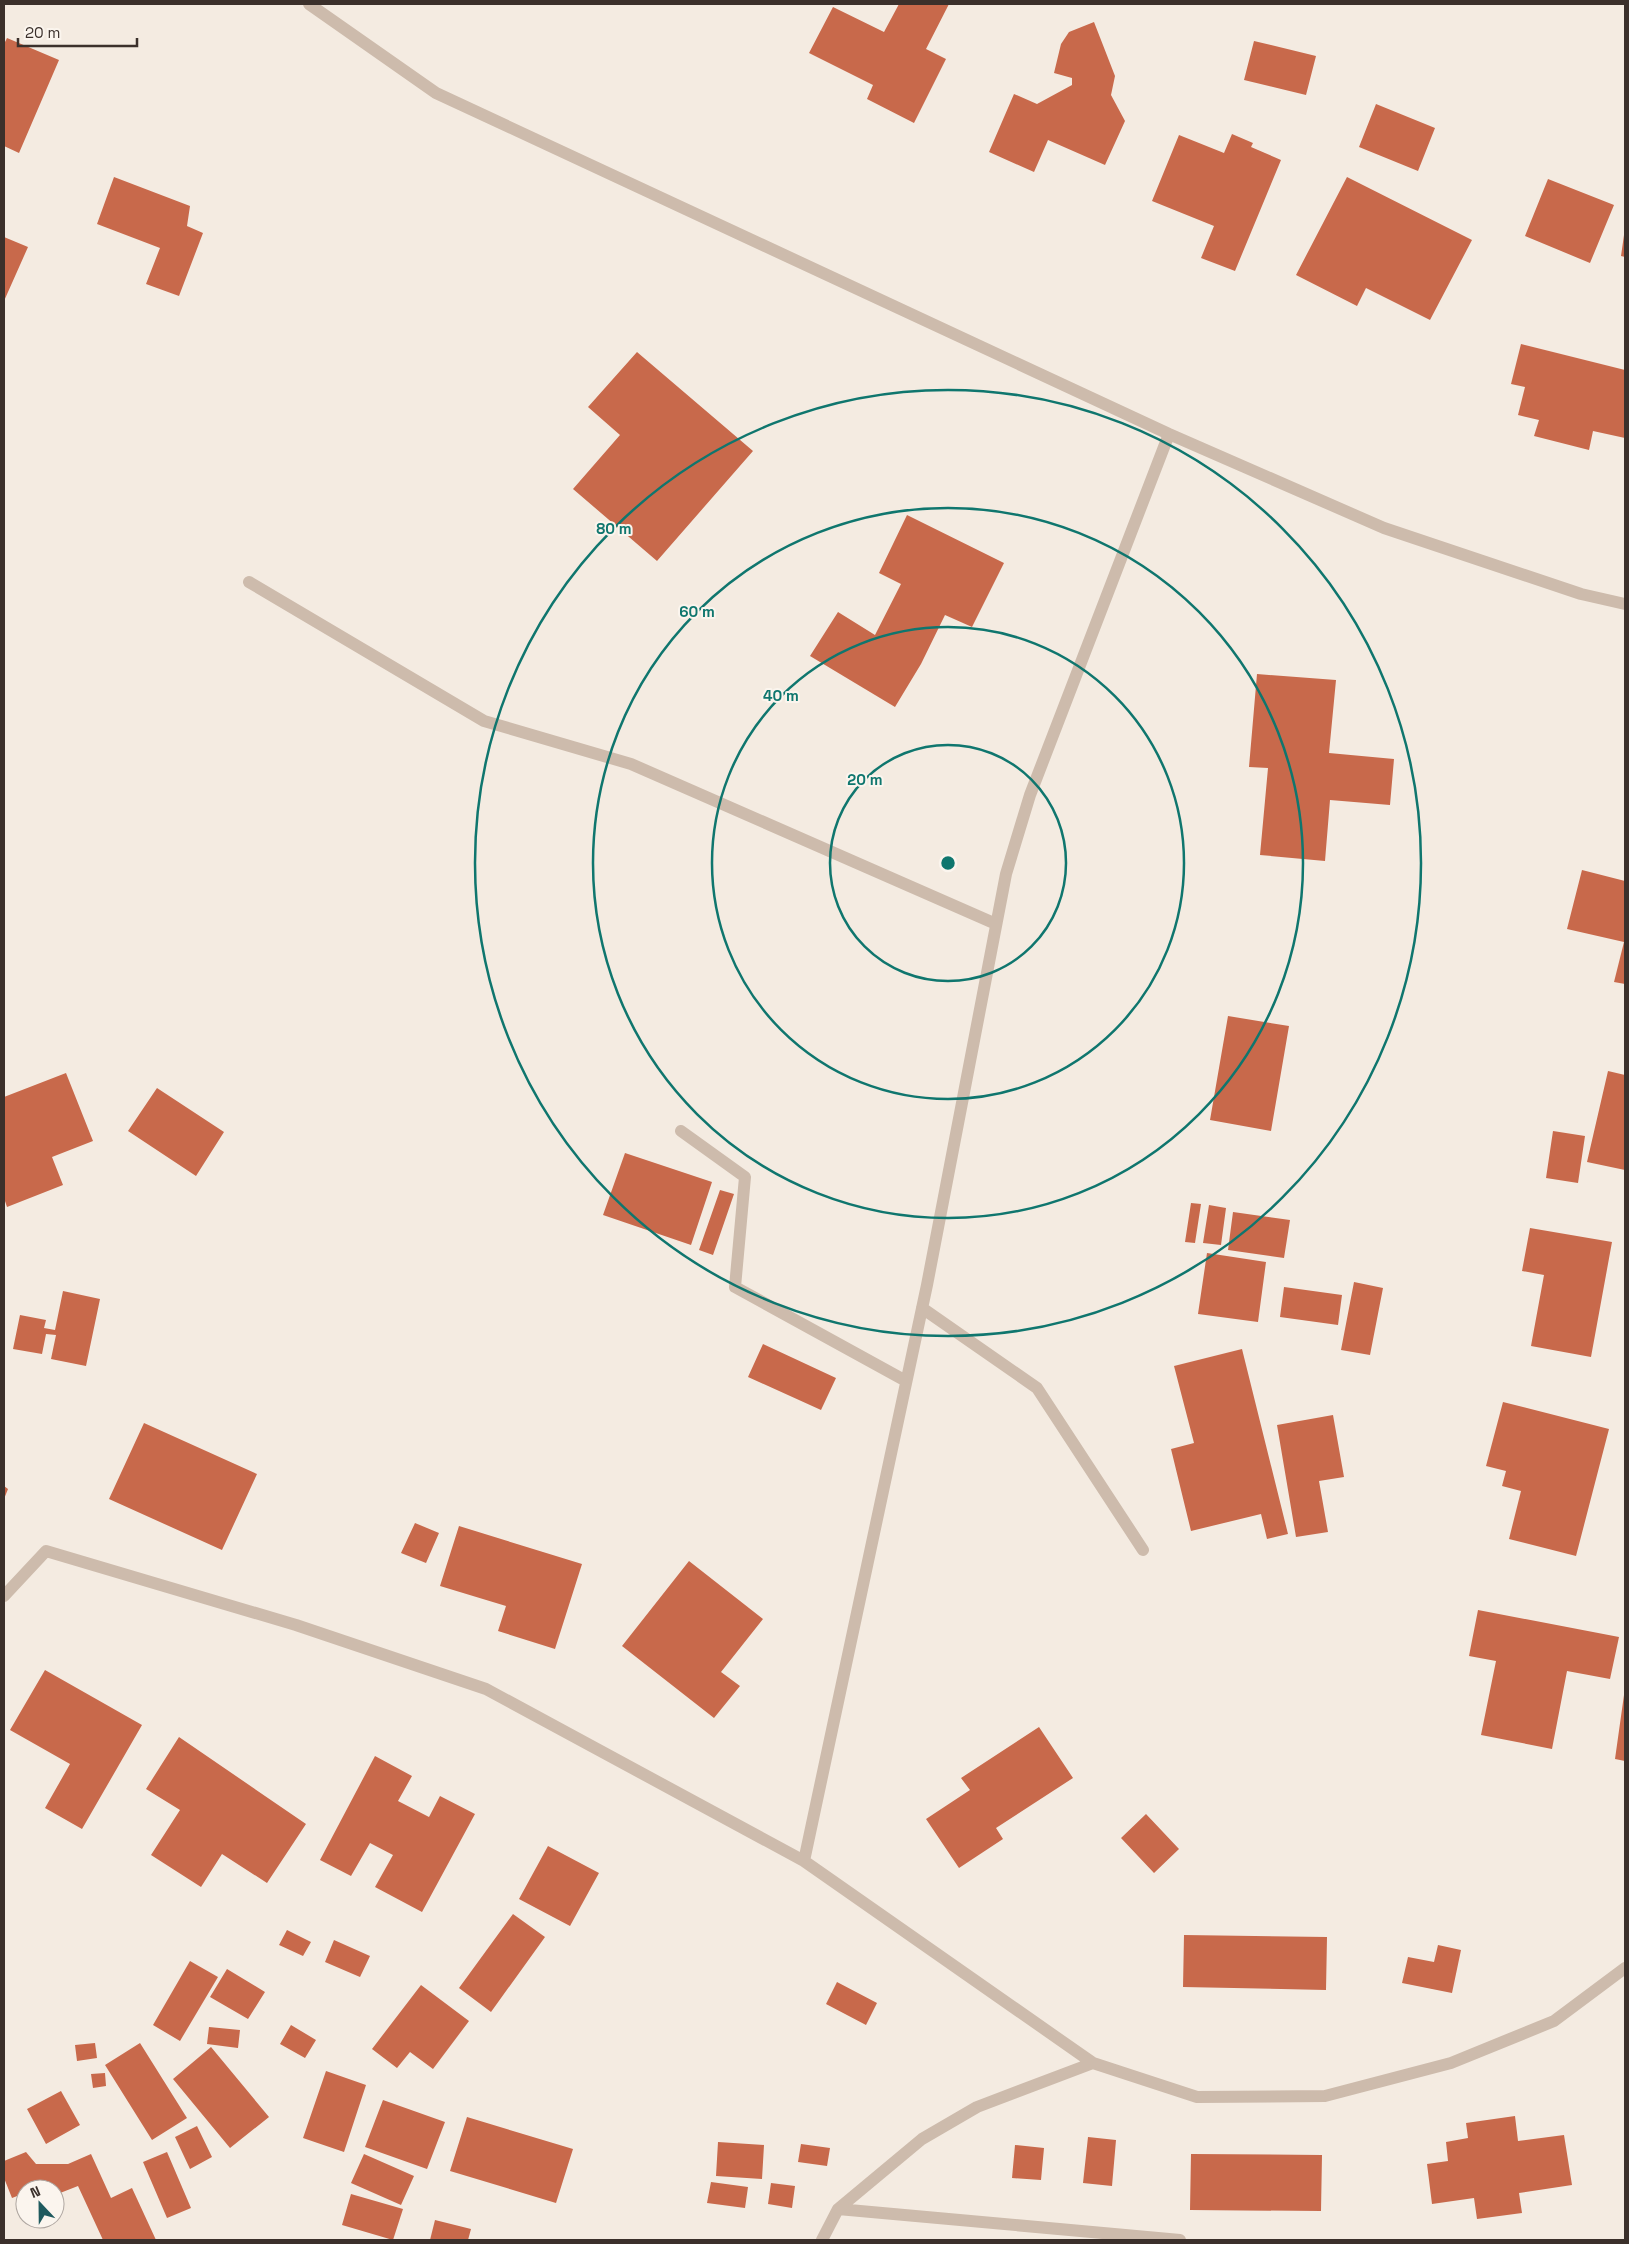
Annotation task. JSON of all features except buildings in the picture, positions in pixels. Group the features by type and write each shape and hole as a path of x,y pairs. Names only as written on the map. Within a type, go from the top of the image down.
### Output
{"street":[{"path":"309,4 436,93 1169,434 1384,528 1581,594 1625,604"},
{"path":"804,1861 922,1308 1006,874 1030,795 1169,434"},
{"path":"249,582 484,721 631,764 996,924"},
{"path":"682,1131 745,1177 735,1287 906,1381"},
{"path":"922,1308 1037,1388 1143,1550"},
{"path":"4,1596 46,1551 314,1631 486,1689 804,1861 1093,2062 1197,2097 1325,2096 1451,2063 1554,2021 1625,1968"},
{"path":"822,2240 838,2209 922,2139 977,2107 1093,2062"},
{"path":"838,2209 1180,2240"}]}
